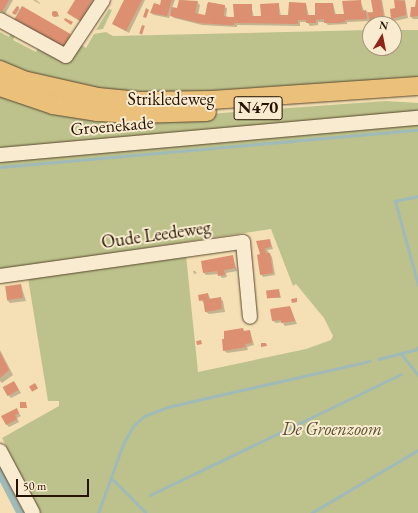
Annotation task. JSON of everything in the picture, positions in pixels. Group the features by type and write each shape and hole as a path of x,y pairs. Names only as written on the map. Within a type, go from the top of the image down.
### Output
{"main road":[{"name":"Strikledeweg","path":"0,70 23,80 91,95 140,101 212,100 418,86"},
{"name":"Strikledeweg","path":"0,87 53,105 97,112 136,114 179,114 418,96"}],"street":[{"path":"0,20 66,56 102,0"},
{"name":"Groenekade","path":"0,155 418,118"},
{"name":"Oude Leedeweg","path":"0,276 243,242 250,317"},
{"path":"0,451 33,513"}],"green space":[{"path":"109,9 112,10 103,29 96,30"},
{"path":"362,30 362,56 402,56 402,30 418,30 418,82 175,95 83,88 0,64 0,32 9,37 12,32 16,34 13,40 36,52 39,47 65,62 80,44 86,48 94,34 106,32 113,36"},
{"path":"0,93 175,121 221,113 386,101 418,103 418,113 0,151"},
{"name":"De Groenzoom","path":"418,121 418,513 40,513 2,438 59,406 59,401 48,401 28,278 186,255 198,372 306,349 331,340 333,336 324,318 296,284 293,286 271,229 0,270 0,158"}],"water":[{"path":"0,466 24,513 16,513 0,482"}],"building":[{"path":"0,0 9,0 2,12 0,11"},
{"path":"75,0 92,0 80,21 67,13"},
{"path":"124,0 142,0 126,31 112,24"},
{"path":"161,0 172,0 167,16 150,13 154,3 160,5"},
{"path":"179,0 198,1 195,13 205,15 208,2 225,5 224,16 234,17 233,4 252,4 252,16 261,16 260,4 279,3 279,15 288,15 289,2 306,3 307,15 315,15 315,3 333,3 334,14 344,14 342,1 361,0 362,11 366,10 367,16 362,16 362,19 345,20 345,22 339,23 324,23 324,19 316,20 316,23 306,23 306,20 298,20 298,24 234,23 234,25 228,25 199,23 170,16 172,7 177,8"},
{"path":"371,0 381,0 384,16 369,16 368,13 373,12"},
{"path":"394,0 405,1 406,15 391,16 390,9 395,8"},
{"path":"416,0 418,0 418,16 410,17 411,7 415,7"},
{"path":"17,6 19,7 15,15 12,13"},
{"path":"22,6 70,34 63,47 15,19"},
{"path":"146,8 149,10 146,18 143,17"},
{"path":"55,11 58,14 55,17 52,14"},
{"path":"65,18 73,22 71,25 64,20"},
{"path":"142,25 145,26 142,34 139,34"},
{"path":"270,239 271,247 265,248 266,253 270,253 273,273 260,275 257,255 260,254 256,241"},
{"path":"233,255 235,268 224,270 225,275 218,276 217,271 203,273 201,261"},
{"path":"21,284 23,298 7,300 5,286"},
{"path":"279,289 280,297 267,299 266,291"},
{"path":"208,293 209,299 221,297 222,309 205,312 203,300 199,301 198,295"},
{"path":"297,298 297,302 292,303 291,299"},
{"path":"290,306 295,321 281,323 281,320 272,321 270,309"},
{"path":"243,328 244,331 250,330 252,343 245,344 246,347 223,351 222,339 224,339 224,331"},
{"path":"201,340 202,344 197,345 196,341"},
{"path":"261,343 266,343 267,346 261,347"},
{"path":"0,352 9,370 0,378"},
{"path":"14,381 19,390 7,396 3,387"},
{"path":"35,383 38,388 32,392 29,387"},
{"path":"20,402 26,402 27,408 20,408"},
{"path":"17,408 19,413 15,415 17,419 6,425 1,416"}],"waterway":[{"path":"0,167 418,130"},
{"path":"418,196 395,201 418,285"},
{"path":"378,359 415,350 418,347"},
{"path":"401,354 418,375"},
{"path":"98,513 123,444 133,426 144,416 167,407 370,361"},
{"path":"150,495 401,374"},
{"path":"311,513 418,450"},
{"path":"111,478 146,513"}]}
